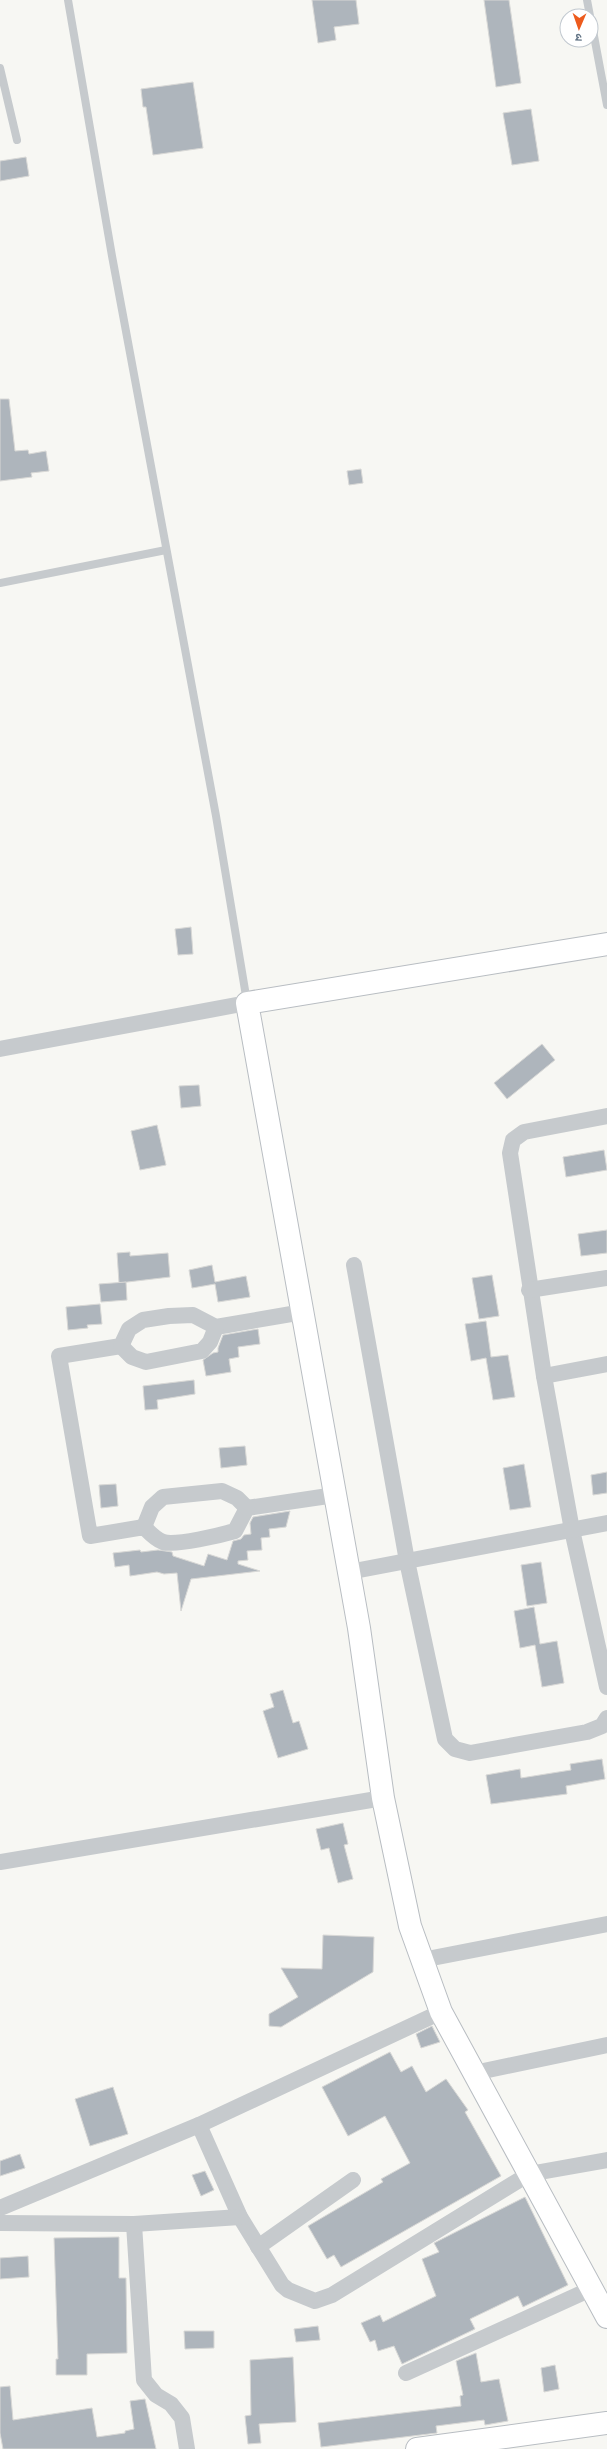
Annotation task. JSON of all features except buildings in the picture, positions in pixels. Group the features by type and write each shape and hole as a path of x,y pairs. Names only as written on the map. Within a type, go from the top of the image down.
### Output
{"street":[{"path":"0,1049 248,1003 607,944"},
{"path":"248,1003 349,1572 383,1798 410,1926 441,2012 607,2317"},
{"path":"606,1677 572,1530 529,1290 510,1153 513,1140 524,1132 607,1116"},
{"path":"354,1265 407,1561 445,1738 455,1749 470,1753 587,1732 602,1726 607,1718"},
{"path":"529,1290 607,1278"},
{"path":"121,1346 129,1329 143,1320 169,1316 193,1315 216,1327 303,1312"},
{"path":"121,1346 132,1357 146,1362 202,1351 210,1342 216,1327"},
{"path":"121,1346 59,1356 90,1536 144,1526"},
{"path":"544,1376 607,1364"},
{"path":"144,1526 152,1506 162,1497 222,1491 237,1498 247,1508"},
{"path":"247,1508 335,1495"},
{"path":"144,1526 155,1539 165,1543 210,1537 236,1531 247,1508"},
{"path":"349,1572 607,1523"},
{"path":"0,1862 383,1798"},
{"path":"422,1960 607,1924"},
{"path":"0,2208 198,2125 441,2012"},
{"path":"474,2073 607,2045"},
{"path":"198,2125 240,2217 258,2247 288,2290 315,2301 332,2295 529,2174 607,2160"},
{"path":"258,2247 353,2180"},
{"path":"0,2223 134,2224 240,2217"},
{"path":"134,2224 144,2380 156,2396 171,2404 182,2418 187,2449"},
{"path":"406,2373 591,2289"},
{"path":"417,2449 501,2444 607,2423"}],"lane":[{"path":"68,0 112,256 214,808 248,1003"},
{"path":"596,48 607,105"},
{"path":"0,68 17,140"},
{"path":"0,583 166,550"}]}
